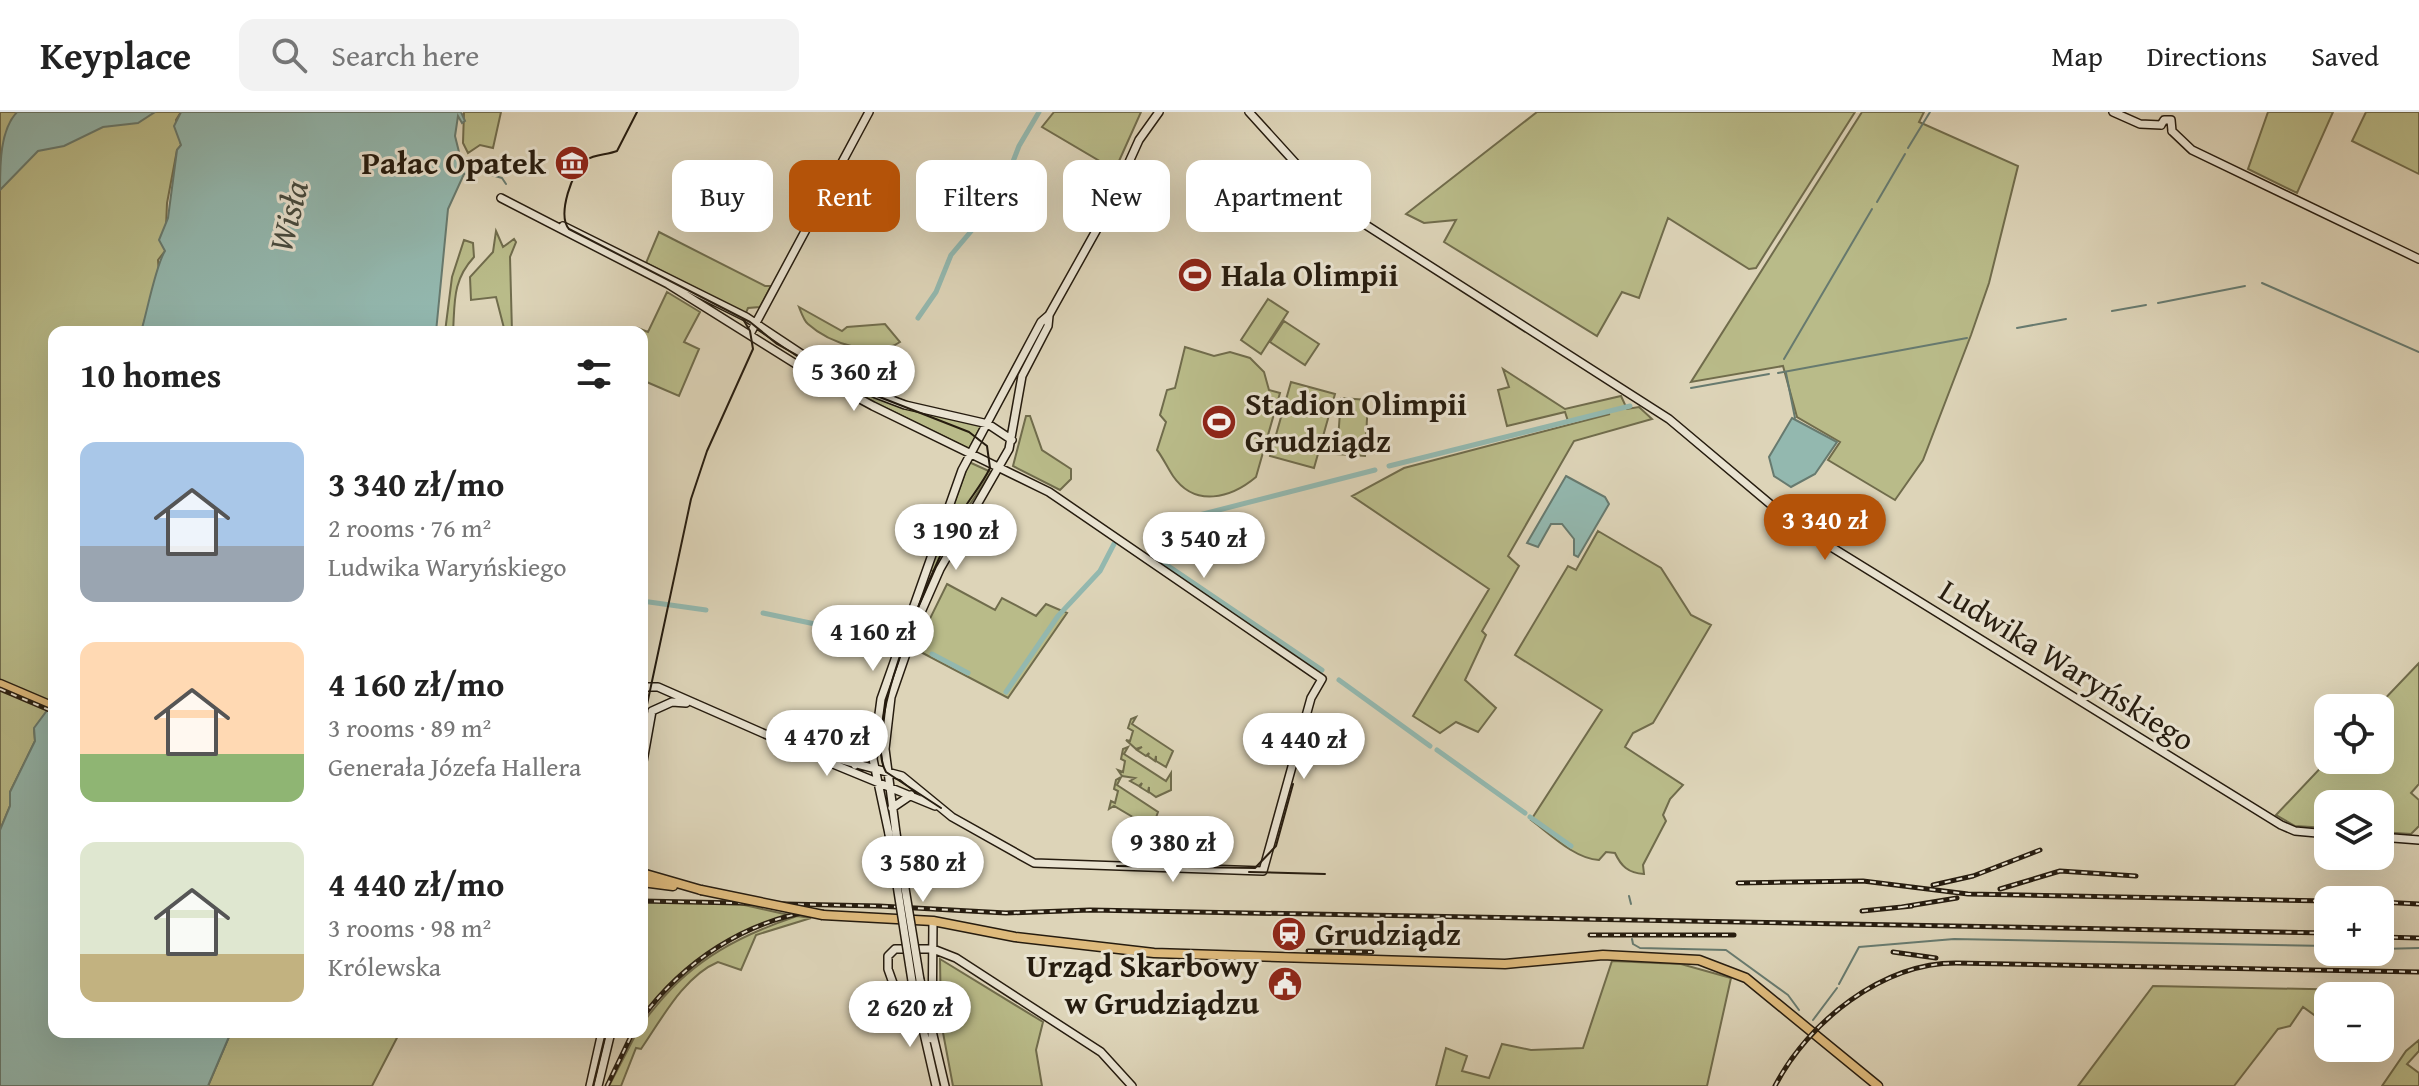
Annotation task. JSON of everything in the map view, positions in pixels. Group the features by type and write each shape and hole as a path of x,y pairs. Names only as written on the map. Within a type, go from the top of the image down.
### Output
{"main road":[{"path":"0,684 48,704"},
{"path":"648,875 801,913 933,921 1015,937 1154,953 1505,964 1603,955 1699,960 1746,978 1878,1086"},
{"path":"648,883 701,890"}],"street":[{"path":"750,334 869,112"},
{"path":"893,833 874,770 873,745 881,699 962,470 1041,322 1049,315 1106,213 1139,140 1159,112"},
{"name":"Ludwika Waryńskiego","path":"1249,112 1320,190 1355,218 1669,419 1803,530 2281,825 2295,831 2314,833"},
{"path":"2113,112 2140,124 2161,125 2164,131 2172,131 2192,150 2419,259"},
{"path":"501,198 668,284 819,377 1060,498 1322,679 1315,687 1307,710 1263,871 1030,862 941,808 655,686 648,687"},
{"path":"556,224 577,230 757,323 813,361 893,401 988,424 1012,440"},
{"path":"936,1086 919,1019 893,833 887,772 887,714 924,605 955,540 999,468 1012,440 1022,376 1048,326 1049,315"},
{"path":"648,711 672,702 700,707"},
{"path":"648,733 652,711"},
{"path":"855,765 873,745"},
{"path":"797,748 907,779 941,808"},
{"path":"892,808 911,795"},
{"path":"2394,838 2419,840"},
{"path":"932,1039 933,921"},
{"path":"919,1019 904,1014 886,960 895,949 933,949 956,958 1101,1052 1132,1086"},
{"path":"916,981 945,1086"},
{"path":"590,1086 601,1038"},
{"path":"598,1086 610,1038"}],"green space":[{"path":"0,112 181,112 176,120 181,145 177,150 167,203 165,251 158,260 159,274 143,326 48,326 48,710 34,729 35,741 10,792 10,806 0,830"},
{"path":"464,112 501,112 493,148 480,145 468,153 463,143"},
{"path":"1054,112 1141,112 1119,160 1098,160 1042,127"},
{"path":"1537,112 1855,112 1756,268 1749,269 1668,218 1639,298 1622,292 1597,336 1444,242 1456,220 1424,223 1406,214"},
{"path":"1862,112 1924,112 1919,122 2018,166 1989,283 1971,335 1923,460 1895,500 1828,460 1840,442 1797,417 1783,366 1691,382"},
{"path":"2268,112 2333,112 2297,193 2248,169"},
{"path":"2366,112 2419,112 2419,174 2352,141"},
{"path":"496,231 503,247 514,239 516,242 510,257 512,326 503,326 496,297 471,300 470,277 493,252"},
{"path":"659,232 765,286 771,286 760,307 748,308 745,315 646,263"},
{"path":"464,240 473,243 474,257 458,283 453,326 446,326 452,277"},
{"path":"667,292 700,312 684,342 699,349 679,396 648,383 648,332"},
{"path":"1268,299 1288,312 1261,354 1241,340"},
{"path":"799,307 842,331 847,327 885,324 900,342 878,349 840,343 808,324"},
{"path":"1284,321 1319,344 1305,365 1270,342"},
{"name":"Stadion Olimpii Grudziądz","path":"1185,347 1214,356 1230,352 1250,358 1264,372 1269,390 1280,393 1256,477 1225,494 1202,496 1192,493 1173,476 1157,450 1166,422 1160,415 1167,390 1175,388"},
{"path":"860,358 900,379 892,393 826,359"},
{"path":"1503,369 1565,409 1621,396 1627,409 1639,407 1652,419 1574,441 1508,556 1519,566 1482,631 1486,635 1465,680 1496,708 1478,732 1456,722 1440,733 1413,716 1489,589 1352,496 1404,468 1610,414 1568,421 1565,412 1507,426 1498,390 1509,387"},
{"path":"1291,382 1335,394 1314,468 1270,456"},
{"path":"852,384 980,425 980,428 969,449 849,390"},
{"path":"1341,398 1368,400 1365,456 1337,454"},
{"path":"1026,416 1030,416 1042,450 1071,469 1071,479 1060,490 1013,466"},
{"path":"969,462 991,472 963,515 936,572 930,570"},
{"path":"1598,531 1661,568 1691,615 1711,625 1653,723 1633,733 1625,747 1683,785 1670,799 1663,815 1666,821 1643,865 1644,874 1626,868 1615,853 1606,852 1599,860 1581,855 1531,820 1602,710 1515,655 1568,566 1576,570"},
{"path":"947,584 995,610 1002,598 1036,616 1046,604 1067,613 1008,698 915,649"},
{"path":"2419,663 2419,784 2411,793 2419,800 2419,826 2411,834 2394,833 2394,790 2314,790 2314,827 2295,826 2276,815 2315,774 2394,774 2394,694 2389,694"},
{"path":"1136,717 1132,724 1173,751 1166,767 1156,761 1156,756 1155,761 1148,756 1149,753 1146,756 1137,750 1142,747 1136,749 1126,740 1130,741 1133,731 1128,728 1131,719"},
{"path":"1128,747 1124,754 1166,781 1171,773 1171,790 1156,797 1149,792 1149,787 1148,792 1140,787 1142,783 1139,786 1130,781 1135,778 1122,776 1118,770 1123,772 1123,749"},
{"path":"1121,777 1117,785 1158,812 1149,837 1148,826 1114,806 1109,809 1111,801 1115,803 1118,791 1114,789 1116,780"},
{"path":"648,902 740,904 789,915 726,941 690,966 648,1008"},
{"path":"797,916 811,918 756,935 741,970 718,962 694,977 674,1000 641,1049 636,1048 621,1086 609,1086 634,1038 648,1038 648,1017 671,989 720,950 757,931"},
{"path":"940,959 1043,1022 1036,1050 1042,1086 953,1086 941,1022"},
{"path":"1612,961 1681,964 1731,978 1707,1086 1436,1086 1446,1048 1467,1056 1462,1071 1489,1078 1502,1044 1531,1050 1583,1048"},
{"path":"2153,986 2314,989 2314,1015 2303,1007 2290,1026 2278,1029 2234,1086 2078,1086"},
{"path":"228,1038 397,1038 372,1086 208,1086"},
{"path":"2419,1040 2419,1051 2407,1064 2419,1073 2419,1086 2382,1086 2406,1051"}],"water":[{"path":"17,112 155,112 138,123 103,127 64,146 38,151 0,190 4,138"},
{"name":"Wisła","path":"181,112 461,112 465,121 462,123 458,116 455,136 462,164 482,166 480,173 464,174 448,209 437,326 143,326 165,251 159,240 168,218 177,150 181,145 174,126"},
{"path":"1792,418 1837,442 1815,474 1791,487 1774,476 1769,457"},
{"path":"1566,476 1605,497 1609,504 1578,557 1574,555 1574,539 1562,524 1551,524 1538,547 1527,543"},
{"path":"48,709 48,1038 228,1038 208,1086 0,1086 0,830 10,806 10,792 35,741 34,728"}],"waterway":[{"path":"918,318 936,292 951,255 999,198 1019,146 1039,112"},
{"path":"1908,148 1930,112"},
{"path":"1877,202 1905,154"},
{"path":"505,167 521,171"},
{"path":"481,172 502,178 506,184"},
{"path":"1784,359 1872,209"},
{"path":"2262,283 2419,352"},
{"path":"2158,303 2245,286"},
{"path":"2112,311 2146,305"},
{"path":"2017,328 2066,319"},
{"path":"1778,373 1967,338"},
{"path":"1786,373 1795,418"},
{"path":"1691,388 1769,374"},
{"path":"1389,466 1630,406"},
{"path":"1164,524 1375,470"},
{"path":"1006,692 1058,616 1100,571 1114,544"},
{"path":"1155,557 1322,670"},
{"path":"648,602 706,610"},
{"path":"763,613 886,639"},
{"path":"932,654 968,673"},
{"path":"1339,680 1430,746"},
{"path":"1437,750 1525,813"},
{"path":"1530,817 1571,846"},
{"path":"1629,896 1631,904"},
{"path":"1632,939 1633,944 1640,948 1726,950 1788,995 1799,1010"},
{"path":"1839,984 1859,947 1954,939 2314,946"},
{"path":"2394,949 2419,948"},
{"path":"1813,1020 1837,988"}],"tram line":[{"path":"637,112 617,151 586,160 576,173 565,204 569,229 750,322 777,344 854,387 969,432 987,446 990,468 960,515 919,605 904,644 883,719 881,749 886,772 941,808"},
{"path":"648,700 691,499 707,451 753,349 750,331 743,319"},
{"path":"1117,866 1255,868 1276,846 1293,784"},
{"path":"1249,872 1325,874"},
{"path":"593,1086 605,1038"}],"railway":[{"path":"0,689 48,709"},
{"path":"1933,885 1973,876 2040,850"},
{"path":"2000,889 2060,871 2136,876"},
{"path":"1738,883 1863,881 1968,894 2314,901"},
{"path":"1902,907 1957,898"},
{"path":"648,901 879,906 1006,913 1090,910 2314,933"},
{"path":"2394,903 2419,904"},
{"path":"1862,911 1912,906"},
{"path":"648,1010 677,979 718,947 765,924 815,911"},
{"path":"1590,935 1734,935"},
{"path":"2394,937 2419,938"},
{"path":"1308,951 1372,952"},
{"path":"1893,952 1936,958"},
{"path":"1775,1086 1807,1040 1850,1000 1901,973 1928,966 1956,963 2419,972"},
{"path":"607,1086 630,1038"}],"place":[{"name":"Pałac Opatek","path":"572,163"},
{"name":"Hala Olimpii","path":"1195,275"},
{"name":"Stadion Olimpii Grudziądz","path":"1219,422"},
{"name":"Grudziądz","path":"1289,934"},
{"name":"Urząd Skarbowy w Grudziądzu","path":"1285,984"}]}
